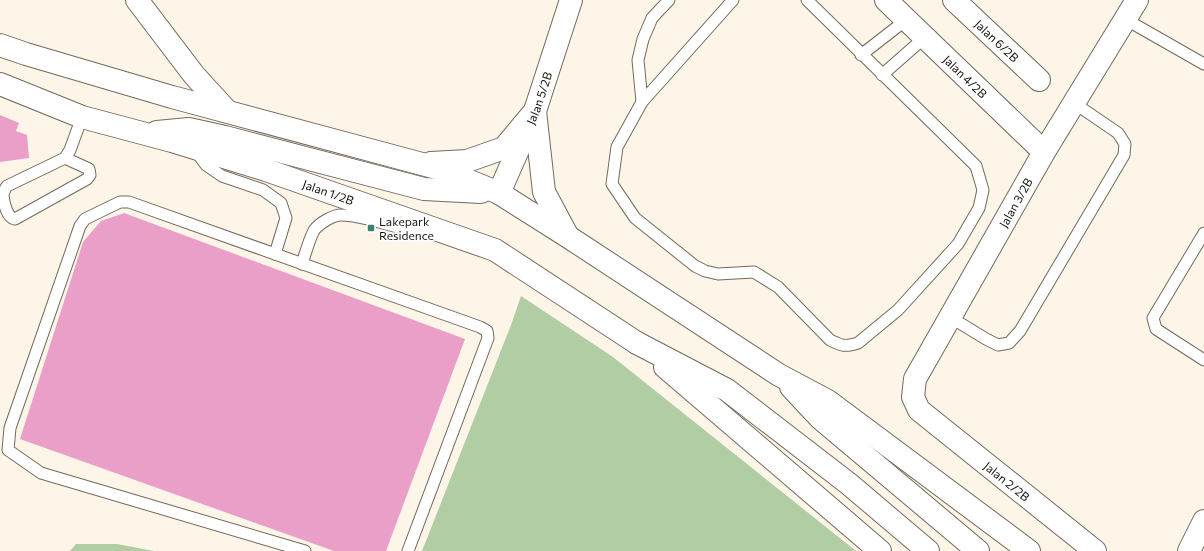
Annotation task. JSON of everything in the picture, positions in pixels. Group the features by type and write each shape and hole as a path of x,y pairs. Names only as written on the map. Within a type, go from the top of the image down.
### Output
{"main road":[{"path":"137,0 194,75 226,110"},
{"name":"Jalan 5/2B","path":"499,193 535,111 571,0"},
{"name":"Jalan 4/2B","path":"886,0 1044,152"},
{"name":"Jalan 6/2B","path":"954,0 1039,80"},
{"name":"Jalan 3/2B","path":"919,410 913,397 915,379 1044,152 1137,0"},
{"path":"0,45 26,54 165,94 440,169 499,193 779,375 828,401 1029,551"},
{"name":"Jalan 1/2B","path":"0,84 82,117 143,133 266,170 495,250 637,343"},
{"path":"422,164 467,161 504,148 535,111"},
{"path":"535,111 544,192 567,236"},
{"path":"143,133 188,130 225,137 424,189 499,193"},
{"path":"637,343 880,551"},
{"path":"637,343 727,390 849,484 928,551"},
{"path":"779,375 820,418 978,551"},
{"name":"Jalan 2/2B","path":"919,410 1095,551"},
{"path":"1189,551 1204,521"}],"lane":[{"path":"642,102 638,60 643,39 652,18 669,0"},
{"path":"733,0 642,102 617,147 612,184 635,218 695,266 705,272 718,274 754,272 778,287 830,340 841,346 858,344 898,310 958,244 979,208 983,190 976,166 861,55 807,0"},
{"path":"1125,19 1204,64"},
{"path":"861,55 906,20"},
{"path":"882,75 924,38"},
{"path":"950,317 998,345 1009,343 1020,331 1124,155 1125,144 1118,133 1074,103"},
{"path":"66,158 89,169 90,175 87,179 15,219 9,216 3,196 7,186 66,158 82,117"},
{"path":"194,148 206,165 222,176 264,190 281,203 286,218 275,254"},
{"path":"305,551 41,473 8,450 10,428 80,226 85,219 120,202 130,202 473,324 487,331 488,338 408,551"},
{"path":"302,264 314,230 324,221 340,214 417,231 430,227"},
{"path":"1204,233 1153,318 1156,329 1204,360"}],"green space":[{"path":"521,296 613,357 856,551 422,551"},
{"path":"76,544 117,544 154,551 70,551"}],"building":[{"path":"0,115 19,123 16,131 27,135 29,158 0,162"},
{"path":"124,213 465,339 386,551 334,551 20,439 83,242 101,221"}],"place":[{"name":"Lakepark Residence","path":"371,228"}]}
